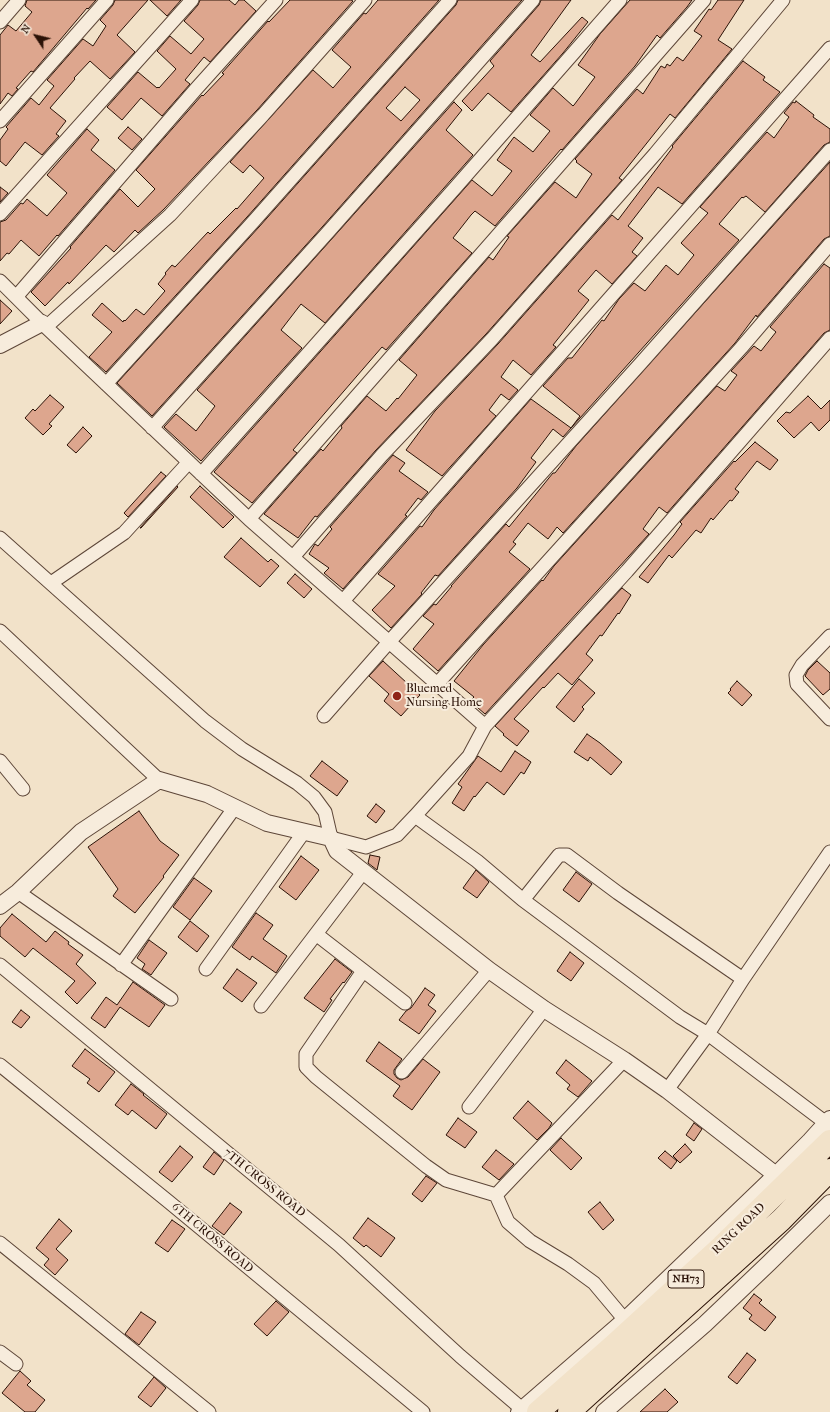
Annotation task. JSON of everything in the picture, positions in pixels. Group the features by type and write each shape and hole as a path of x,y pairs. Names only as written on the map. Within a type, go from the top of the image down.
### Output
{"highway":[{"name":"RING ROAD","path":"569,1412 588,1382 722,1246 829,1128"},
{"name":"RING ROAD","path":"526,1411 588,1382 781,1220 830,1170"}],"street":[{"path":"0,22 19,0"},
{"path":"0,121 107,0"},
{"path":"0,214 192,0"},
{"path":"16,297 191,95 276,0"},
{"path":"0,346 44,325 170,215 263,115 365,0"},
{"path":"106,384 253,222 450,0"},
{"path":"152,428 329,232 533,0"},
{"path":"201,474 620,0"},
{"path":"250,519 704,0"},
{"path":"293,557 382,456 492,339 655,154 783,0"},
{"path":"343,601 830,48"},
{"path":"324,716 830,150"},
{"path":"437,684 741,348 830,244"},
{"path":"0,281 152,428 250,519 485,726"},
{"path":"0,631 159,780 207,794 267,823 366,847 397,835 415,816 469,756 485,726 627,572 830,338"},
{"path":"51,583 124,533 189,462"},
{"path":"0,538 205,721 242,749 297,784 314,797 325,812 331,838 337,851 489,970 544,1009 624,1060 667,1090 776,1175"},
{"path":"830,636 802,665 796,675 797,684 830,719"},
{"path":"0,761 22,789"},
{"path":"0,906 18,892 80,832 159,780"},
{"path":"121,965 236,807"},
{"path":"415,816 476,861 523,900 680,1017 708,1034 829,1128 776,1175 625,1320 526,1411"},
{"path":"206,969 304,832"},
{"path":"667,1090 708,1034 743,979 830,852"},
{"path":"523,900 559,855 567,855 618,893 743,979"},
{"path":"261,1006 364,871"},
{"path":"18,892 171,999"},
{"path":"316,934 405,1003"},
{"name":"7TH CROSS ROAD","path":"0,965 339,1245 460,1356 526,1411"},
{"path":"402,1072 489,970"},
{"path":"363,971 306,1054 306,1067 316,1077 426,1166 446,1180 496,1195 508,1222 530,1241 568,1264 594,1283 625,1320"},
{"path":"469,1107 544,1009"},
{"path":"496,1195 624,1060"},
{"name":"6TH CROSS ROAD","path":"0,1065 169,1202 423,1412"},
{"path":"604,1412 705,1324 830,1203"},
{"path":"0,1243 208,1412"},
{"path":"0,1352 16,1364"}],"building":[{"path":"27,0 96,0 88,9 87,8 33,72 31,71 16,88 18,89 12,96 8,93 0,104 0,35 8,25 16,31 32,12 25,6"},
{"path":"115,0 148,0 117,35 135,52 110,79 90,61 50,108 66,121 56,134 59,136 42,155 25,142 6,166 0,161 0,140 8,129 6,127 31,98 39,105 54,86 47,80 83,39 93,46 106,26 100,20 113,5"},
{"path":"150,0 181,0 167,16"},
{"path":"200,0 229,0 235,5 239,0 244,0 256,11 210,62 204,57 185,80 190,84 162,116 141,98 122,120 107,107 138,72 157,88 159,88 176,69 157,51 170,36 191,54 204,39 184,21 198,5"},
{"path":"290,0 353,1 257,110 164,209 138,233 135,230 114,252 106,245 69,284 68,282 45,306 31,292 71,248 70,247 120,189 138,207 155,189 136,170 202,95 203,96 224,74 222,73 268,21 269,22"},
{"path":"378,0 439,0 247,217 106,372 89,357 112,332 92,315 102,303 123,322 136,309 144,315 165,291 158,284 172,265 175,267 208,232 210,234 236,208 237,209 264,178 250,165 243,173 230,162 313,70 333,88 351,67 332,50 364,13 366,14"},
{"path":"458,0 522,0 323,226 152,416 117,383 259,227 456,5","holes":["405,87 420,100 401,121 386,108"]},
{"path":"541,0 571,0 531,55 540,62 582,17 588,22 511,112 488,93 472,111 462,101 494,66 490,61 539,5"},
{"path":"630,0 692,0 660,38 657,35 635,66 495,226 475,211 471,215 453,238 472,253 386,350 382,347 293,450 297,453 252,503 214,472 472,180 492,196 512,171 497,160 514,137 533,152 550,131 530,115 553,88 573,106 574,105 595,77 578,65 600,34"},
{"path":"718,0 744,0 718,40 732,49 675,118 670,114 619,178 622,180 486,334 376,450 317,517 315,516 298,538 264,514 321,449 323,451 342,428 341,426 367,396 386,411 397,398 398,399 417,375 399,360 489,257 493,260 509,237 507,236 555,182 576,198 592,174 576,162 577,161 575,159 637,89 643,94 661,66 665,68 667,64 670,66 677,57 683,61 702,36 694,31 709,9 711,10"},
{"path":"743,61 765,77 763,80 780,92 682,204 658,187 628,226 643,238 632,252 637,256 612,284 596,270 578,291 589,300 553,345 556,347 531,375 513,360 501,377 518,390 509,400 501,394 489,410 496,416 442,476 406,450 435,411 498,344 612,215 618,220 673,147 672,146"},
{"path":"796,101 814,115 813,117 830,129 830,142 824,145 765,212 746,196 743,198 742,197 719,224 739,240 563,437 553,429 531,458 536,462 517,488 438,576 435,575 421,593 422,594 391,628 372,610 395,586 378,574 420,526 422,527 434,510 531,399 571,428 580,416 543,386 568,358 572,358 602,320 604,321 619,299 634,283 645,291 666,265 678,275 694,255 681,243 708,213 700,207 767,132 774,138 789,117 784,113 793,102 795,103"},
{"path":"454,102 462,110 446,130 473,155 325,323 301,304 281,330 302,348 201,461 164,427 176,414 196,431 215,406 197,390"},
{"path":"128,127 142,139 132,150 118,138"},
{"path":"87,129 99,140 91,150 115,170 39,256 21,240 9,254 7,253 0,261 0,222 6,220 21,203 23,204 27,199 47,216 67,193 47,175"},
{"path":"830,162 830,236 824,239 757,317 756,315 735,343 563,533 557,527 548,539 528,523 513,542 516,544 509,552 530,569 438,671 413,649 434,624 423,616 434,604 436,605 506,524 509,527 576,446"},
{"path":"0,187 8,193 0,202"},
{"path":"824,264 830,268 830,330 824,333 667,513 659,507 643,529 649,534 485,714 470,701 474,697 454,681 483,645 542,580 543,581 554,566 717,386 725,391 737,375 731,371 754,346 761,351 776,332 770,327"},
{"path":"0,300 12,311 0,324"},
{"path":"50,395 64,407 49,424 52,426 43,435 25,418 33,409 35,411"},
{"path":"808,396 821,409 830,400 830,420 819,431 811,422 794,438 777,421 786,412 790,413"},
{"path":"83,427 92,436 76,453 67,445"},
{"path":"755,442 778,460 770,470 757,461 735,489 739,492 732,501 730,500 713,520 711,518 701,533 696,530 672,558 669,555 648,583 639,577 674,535 682,524 680,522 734,461 735,462"},
{"path":"393,455 405,463 399,471 428,492 421,500 418,498 405,515 407,516 343,589 324,573 329,568 309,554 315,544 318,546 332,529 330,527"},
{"path":"161,472 166,476 128,517 124,513"},
{"path":"177,486 178,487 140,528"},
{"path":"200,486 234,517 223,528 190,497"},
{"path":"241,538 268,562 271,559 279,566 260,587 224,557"},
{"path":"295,574 312,589 304,598 287,583"},
{"path":"622,588 631,595 619,614 618,613 602,636 600,635 586,654 593,660 572,685 558,673 514,719 529,731 517,746 503,735 504,734 495,726"},
{"path":"383,661 420,695 401,716 384,701 389,694 369,676"},
{"path":"817,661 830,673 830,689 823,695 805,676 808,670"},
{"path":"579,679 595,693 582,707 584,709 574,722 556,707"},
{"path":"737,681 752,695 742,706 728,693"},
{"path":"587,734 622,762 611,775 590,757 588,761 574,752"},
{"path":"515,751 531,762 524,774 521,772 504,795 487,782 475,797 474,796 464,811 452,803 462,787 458,784 478,756 501,772"},
{"path":"322,761 348,781 337,796 310,776"},
{"path":"376,804 385,811 376,823 367,816"},
{"path":"139,811 160,841 179,855 163,876 164,877 135,913 113,896 118,889 88,847"},
{"path":"370,855 380,857 377,870 368,863"},
{"path":"301,856 319,870 296,900 279,887"},
{"path":"476,870 489,882 477,898 463,888"},
{"path":"576,872 592,884 579,902 563,890"},
{"path":"194,878 212,891 190,920 173,907"},
{"path":"256,913 273,925 263,939 287,956 276,973 252,956 250,960 232,947"},
{"path":"12,914 46,942 55,931 69,942 68,944 83,955 76,964 96,983 77,1004 65,992 75,981 33,948 25,957 0,936 0,928"},
{"path":"190,921 209,936 197,952 178,937"},
{"path":"149,940 167,953 151,975 142,969 145,964 137,958"},
{"path":"570,952 584,963 571,981 557,971"},
{"path":"335,959 352,972 330,999 332,1000 324,1012 304,998"},
{"path":"237,969 257,983 242,1002 223,988"},
{"path":"133,982 165,1005 149,1027 120,1007 105,1028 91,1018 106,997 117,1005"},
{"path":"425,988 435,995 428,1005 436,1011 419,1034 399,1020 406,1011 411,1008"},
{"path":"21,1010 30,1017 21,1028 12,1022"},
{"path":"379,1042 402,1059 394,1070 394,1074 401,1080 408,1077 423,1059 440,1072 412,1110 393,1096 400,1086 366,1061"},
{"path":"85,1049 115,1072 99,1092 87,1083 90,1079 72,1066"},
{"path":"566,1060 592,1081 578,1097 567,1089 570,1085 556,1073"},
{"path":"131,1084 167,1114 156,1129 132,1110 128,1115 115,1105"},
{"path":"528,1101 552,1123 537,1140 513,1118"},
{"path":"458,1118 477,1132 465,1148 446,1135"},
{"path":"694,1123 702,1129 694,1141 686,1135"},
{"path":"561,1138 582,1158 571,1170 550,1150"},
{"path":"685,1144 692,1152 680,1163 673,1156"},
{"path":"180,1146 193,1157 172,1182 159,1172"},
{"path":"496,1150 514,1164 499,1180 482,1167"},
{"path":"665,1151 677,1161 671,1169 658,1158"},
{"path":"214,1152 224,1160 214,1175 203,1167"},
{"path":"426,1176 437,1183 422,1202 412,1194"},
{"path":"600,1202 614,1220 603,1230 588,1212"},
{"path":"230,1203 242,1212 224,1235 212,1226"},
{"path":"368,1218 395,1238 381,1257 366,1245 364,1247 353,1238"},
{"path":"59,1219 72,1231 56,1249 68,1260 55,1275 44,1265 49,1259 36,1248"},
{"path":"172,1220 185,1229 168,1252 155,1243"},
{"path":"754,1294 762,1300 759,1303 776,1317 765,1331 749,1319 752,1315 743,1308"},
{"path":"276,1301 289,1312 267,1336 254,1324"},
{"path":"141,1312 156,1322 139,1345 125,1334"},
{"path":"747,1353 756,1360 737,1384 728,1377"},
{"path":"20,1371 31,1381 27,1385 45,1400 35,1412 25,1412 2,1393"},
{"path":"154,1377 166,1388 151,1407 138,1397"},
{"path":"665,1389 678,1402 667,1412 640,1412"}],"place":[{"name":"Bluemed Nursing Home","path":"397,696"}]}
